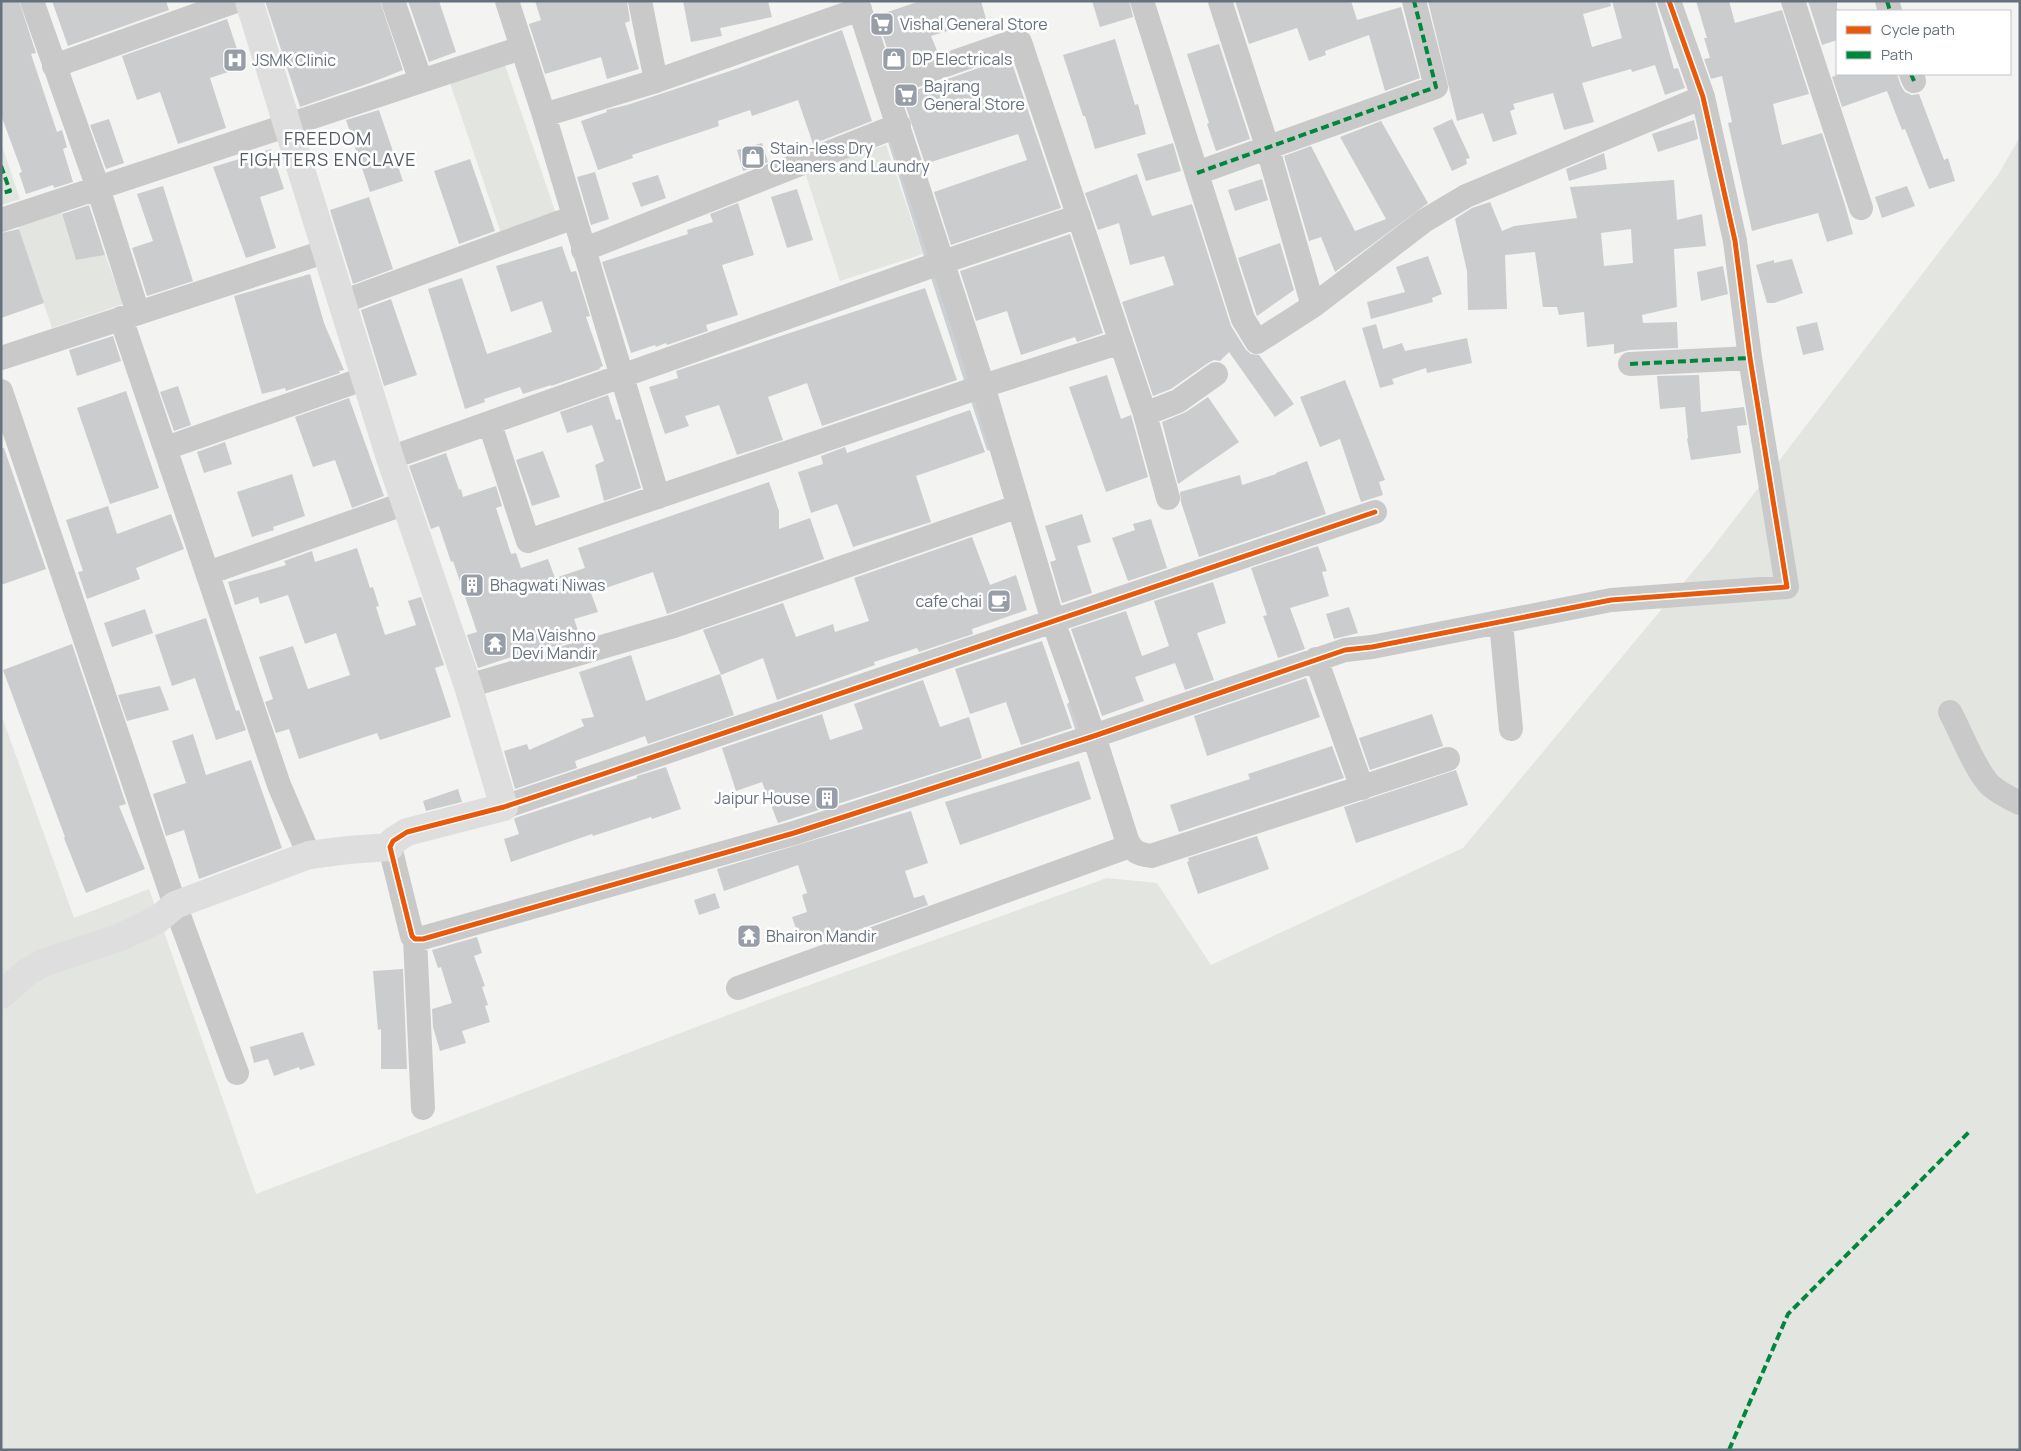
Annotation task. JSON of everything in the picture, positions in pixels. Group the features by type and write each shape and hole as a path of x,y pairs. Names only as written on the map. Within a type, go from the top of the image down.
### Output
{"street":[{"path":"32,1 98,188 129,316 166,448 279,785 309,855"},
{"path":"54,66 236,1"},
{"path":"249,1 390,458 468,686 504,806"},
{"path":"392,1 421,81"},
{"path":"507,1 544,115 658,497"},
{"path":"640,1 656,81"},
{"path":"1142,1 1243,319 1257,342 1313,306 1424,221 1466,196 1703,98"},
{"path":"1220,1 1267,146 1313,306"},
{"path":"1197,173 1267,146 1436,87 1414,1"},
{"path":"415,938 423,938 794,833 1094,736 1345,650 1372,647 1611,600 1787,587 1750,358 1734,241 1703,98 1669,1"},
{"path":"1793,1 1861,208"},
{"path":"544,115 656,81 858,5 983,386 1019,506 1047,623 1094,736 1130,846 1138,854 1150,856 1448,759"},
{"path":"885,86 1018,40 1020,42 1145,414 1168,498"},
{"path":"1,220 521,48"},
{"path":"583,250 898,125"},
{"path":"390,458 943,262 1079,216"},
{"path":"342,302 574,217"},
{"path":"1,358 327,251"},
{"path":"490,424 528,541 983,386 1121,342"},
{"path":"1630,364 1750,358"},
{"path":"1145,414 1178,401 1216,374"},
{"path":"166,448 366,378"},
{"path":"1,391 175,905 237,1073"},
{"path":"208,573 406,503"},
{"path":"468,686 674,626 1019,506"},
{"path":"423,1108 415,938 412,936 390,848 393,841 407,832 504,806 1375,512"},
{"path":"1501,622 1511,729"},
{"path":"1316,659 1362,788"},
{"path":"1950,712 1989,784 2005,796 2020,803"},
{"path":"738,988 1130,846"},
{"path":"1,995 27,972 45,962 118,938 157,920 175,905 309,855 348,850 390,848"}],"shaded area":[{"path":"505,65 556,214 501,233 450,83"},
{"path":"2020,137 2020,1450 1,1450 1,714 74,918 149,889 256,1194 765,1001 1107,878 1157,883 1211,965 1463,848 1710,551 1998,175"},
{"path":"1,143 20,199 1,205"},
{"path":"886,145 923,254 840,281 805,172"},
{"path":"61,212 76,260 105,255 123,304 52,328 18,226"}],"building":[{"path":"1,1 19,1 36,53 31,54 57,132 62,130 67,147 63,149 73,182 54,188 53,185 26,194 19,173 22,172 1,115"},
{"path":"52,1 166,1 169,10 68,46"},
{"path":"265,1 380,1 403,70 300,107"},
{"path":"408,1 439,1 456,52 429,62"},
{"path":"535,1 627,1 630,21 625,23 639,69 607,79 601,57 545,74 529,24 541,20"},
{"path":"683,1 768,1 772,17 720,28 722,36 691,42"},
{"path":"920,1 981,1 986,19 931,36 938,53 894,68 876,16"},
{"path":"1092,1 1129,1 1133,17 1100,27"},
{"path":"1235,1 1351,1 1357,20 1401,7 1420,78 1385,91 1369,35 1325,51 1326,55 1309,61 1297,28 1249,44"},
{"path":"1428,1 1610,1 1611,6 1583,14 1592,47 1622,38 1612,1 1655,1 1674,69 1678,68 1685,88 1665,95 1655,65 1632,72 1631,69 1582,83 1594,122 1564,130 1553,93 1513,104 1515,109 1510,111 1517,134 1493,142 1483,113 1457,121"},
{"path":"1696,1 1729,1 1735,23 1782,10 1809,94 1773,104 1782,145 1822,133 1853,234 1827,242 1818,213 1752,231 1728,123 1732,122 1722,76 1711,79 1704,59 1710,58 1704,38 1707,38"},
{"path":"1808,1 1837,1 1836,40 1822,45"},
{"path":"227,19 243,67 210,78 226,128 178,144 160,92 137,100 122,56"},
{"path":"842,30 872,121 813,144 798,100 752,116 750,110 718,121 719,126 632,155 633,158 598,170 581,121 607,112 606,110 627,105 736,69"},
{"path":"1115,39 1135,105 1138,104 1146,134 1095,149 1063,55"},
{"path":"1219,44 1250,139 1216,151 1187,54"},
{"path":"1010,57 1061,208 951,245 934,192 1027,160 1018,134 925,164 902,95"},
{"path":"1837,75 1897,75 1905,92 1912,95 1919,94 1944,160 1948,158 1955,181 1929,189 1905,129 1902,130 1887,91 1842,107 1832,77"},
{"path":"379,110 403,181 370,192 346,120"},
{"path":"109,119 124,163 106,169 90,125"},
{"path":"1452,119 1470,158 1466,159 1467,164 1452,171 1433,128"},
{"path":"1694,120 1698,139 1658,152 1652,134"},
{"path":"1381,121 1428,203 1335,272 1321,237 1309,241 1284,156 1311,146 1355,231 1386,219 1340,137"},
{"name":"Stain-less Dry Cleaners and Laundry","path":"762,143 768,162 743,171 737,150"},
{"path":"1173,143 1181,171 1146,181 1137,154"},
{"path":"271,149 284,189 260,197 276,248 246,258 213,167"},
{"path":"1604,153 1607,169 1569,181 1566,169"},
{"path":"470,159 495,231 459,244 434,171"},
{"path":"595,172 609,219 591,225 577,177"},
{"path":"1137,174 1152,216 1192,204 1231,326 1246,350 1251,354 1259,355 1294,404 1275,417 1229,352 1220,361 1214,360 1208,363 1171,389 1153,396 1122,302 1174,285 1164,256 1130,265 1119,223 1098,230 1085,193"},
{"path":"658,175 666,198 641,207 632,183"},
{"path":"1262,179 1268,200 1235,211 1228,190"},
{"path":"1674,180 1677,220 1702,214 1706,246 1674,249 1677,307 1642,315 1643,323 1677,322 1678,348 1629,350 1614,354 1614,344 1587,347 1584,312 1559,315 1557,307 1543,307 1535,252 1505,255 1507,309 1468,310 1467,271 1455,219 1472,208 1490,202 1502,231 1514,226 1577,218 1570,187","holes":["1631,229 1633,263 1604,266 1601,233"]},
{"path":"163,186 193,281 147,296 132,248 153,241 137,194"},
{"path":"1907,186 1915,206 1882,218 1875,197"},
{"path":"797,189 813,240 787,248 771,197"},
{"path":"369,197 393,269 353,284 330,210"},
{"path":"738,203 754,255 722,265 738,315 706,325 708,331 667,345 666,343 656,347 655,345 631,353 602,262 688,234 687,230 713,222 710,214"},
{"path":"89,205 105,255 76,260 62,214"},
{"path":"19,229 44,303 1,318 1,233"},
{"path":"1070,234 1103,333 1077,342 1075,337 1021,355 1007,311 976,321 960,271"},
{"path":"1280,243 1294,290 1257,316 1238,258"},
{"path":"562,246 571,272 576,271 590,316 586,317 603,366 600,369 523,394 520,387 484,399 485,402 465,409 428,289 462,278 487,354 552,332 542,301 511,312 496,266"},
{"path":"1428,256 1442,294 1432,298 1433,302 1371,319 1367,302 1405,292 1396,267"},
{"path":"1792,259 1803,293 1774,303 1767,303 1756,265 1774,260 1774,263"},
{"path":"1723,266 1728,294 1701,301 1697,272"},
{"path":"310,274 324,323 344,370 286,391 285,388 262,394 234,296"},
{"path":"925,288 957,380 822,426 807,383 768,397 783,440 737,455 719,405 685,416 689,426 665,434 649,387 678,378 676,371"},
{"path":"391,299 417,375 384,386 361,310"},
{"path":"1817,322 1824,350 1803,355 1796,327"},
{"path":"1376,324 1383,349 1402,343 1405,351 1467,338 1472,363 1427,373 1426,368 1392,379 1394,384 1380,388 1362,328"},
{"path":"113,336 121,361 77,376 69,350"},
{"path":"1107,375 1121,419 1131,415 1148,477 1106,492 1069,387"},
{"path":"1699,375 1701,412 1744,407 1747,425 1737,426 1741,453 1691,460 1687,439 1685,407 1660,409 1657,376"},
{"path":"1345,380 1385,480 1379,482 1383,495 1361,502 1340,439 1320,447 1300,397"},
{"path":"178,386 191,425 174,431 160,392"},
{"path":"126,391 159,488 110,504 77,408"},
{"path":"608,395 616,420 620,419 641,488 604,501 595,465 604,461 592,425 567,433 560,412"},
{"path":"1208,397 1239,442 1178,484 1162,422 1186,412"},
{"path":"349,398 384,496 352,508 335,460 313,467 295,417"},
{"path":"970,410 985,452 916,476 931,522 853,547 837,504 811,513 798,472 823,464 821,456 845,447 847,453"},
{"path":"225,442 232,464 204,473 197,452"},
{"path":"1,448 4,448 46,569 1,585"},
{"path":"543,451 560,497 532,506 516,460"},
{"path":"446,453 463,497 496,486 502,506 496,508 511,554 516,553 521,568 548,559 555,578 585,568 578,548 769,482 779,511 779,529 810,518 824,559 667,614 653,572 591,593 598,612 574,619 581,639 549,648 548,645 478,668 467,635 477,632 453,561 451,562 439,526 431,529 409,466"},
{"path":"1307,461 1326,514 1199,557 1181,502 1180,492 1240,475 1242,485"},
{"path":"292,474 305,516 273,527 274,530 252,537 237,492"},
{"path":"108,506 117,534 171,514 184,549 136,568 140,579 87,599 78,572 83,571 66,520"},
{"path":"1082,514 1091,542 1077,546 1092,593 1062,603 1050,562 1056,560 1045,526"},
{"path":"1151,519 1167,568 1128,581 1112,538 1135,530 1133,524"},
{"path":"972,537 990,585 1016,575 1027,610 972,629 973,634 919,652 917,648 874,662 875,665 777,700 763,658 721,675 703,630 783,603 796,637 833,624 835,632 869,621 854,578"},
{"path":"1318,546 1327,571 1322,572 1329,596 1290,608 1305,649 1278,658 1263,616 1267,615 1251,568"},
{"path":"357,548 370,588 373,587 379,606 376,607 385,635 416,625 408,601 421,597 444,665 435,668 451,717 380,740 377,733 299,759 289,729 276,733 265,702 273,699 259,657 293,646 308,689 350,675 336,633 305,644 288,595 260,604 258,597 235,605 228,582 286,565 284,561 312,551 315,562"},
{"path":"1213,582 1226,623 1197,633 1214,680 1185,690 1175,663 1135,677 1144,701 1102,716 1071,629 1126,611 1142,656 1169,646 1154,601"},
{"path":"1349,607 1358,633 1334,639 1326,614"},
{"path":"145,609 153,633 112,647 104,623"},
{"path":"206,618 236,711 239,710 246,730 216,740 195,678 172,686 155,635"},
{"path":"1042,641 1072,728 1021,745 1006,702 970,714 955,669"},
{"path":"72,644 126,804 119,806 145,869 86,893 3,670"},
{"path":"631,655 646,701 720,674 734,715 648,744 645,736 575,761 577,768 515,789 504,751 527,744 529,750 584,726 581,719 594,717 579,672"},
{"path":"1306,678 1320,717 1207,756 1194,716"},
{"path":"923,680 940,727 969,717 982,758 778,823 762,782 736,791 722,748 822,714 830,740 863,729 854,704"},
{"path":"160,686 169,710 127,721 118,695"},
{"path":"1432,714 1443,746 1370,770 1359,738"},
{"path":"193,734 206,775 251,760 282,848 199,879 184,830 166,836 153,794 186,783 172,741"},
{"path":"1332,746 1344,778 1179,832 1170,805 1250,779 1248,774"},
{"path":"1079,761 1091,799 960,845 945,802"},
{"path":"666,767 681,809 593,836 592,834 511,862 504,839 519,834 515,818"},
{"path":"1456,770 1468,805 1356,843 1344,807"},
{"path":"458,789 462,802 426,811 423,801"},
{"path":"911,811 928,863 905,871 914,898 924,895 928,905 821,943 819,937 801,943 792,917 807,912 802,895 807,893 798,865 724,891 717,869"},
{"path":"1257,836 1269,869 1198,894 1187,862 1189,861 1188,858"},
{"path":"715,893 720,908 699,915 694,900"},
{"path":"477,937 482,953 474,956 485,986 482,987 488,1005 485,1006 490,1022 462,1031 466,1043 440,1051 433,1027 432,1009 452,1003 441,967 438,968 432,950"},
{"path":"403,969 407,1069 381,1069 381,1029 378,1030 373,971"},
{"path":"303,1032 315,1065 300,1070 299,1067 274,1076 268,1059 254,1063 250,1047"}],"waterway":[{"path":"889,71 941,54"},
{"path":"889,136 928,260"},
{"path":"932,272 969,387"},
{"path":"972,395 989,448"},
{"path":"1070,705 1078,729"}],"marked path":[{"path":"1197,173 1436,87 1414,1"},
{"path":"1887,1 1890,10"},
{"path":"1911,75 1914,81"},
{"path":"1,166 10,191 1,193"},
{"path":"1630,364 1750,358"},
{"path":"1729,1450 1788,1314 1971,1130"}],"cycle path":[{"path":"1375,512 504,807 407,832 393,841 390,847 412,936 415,939 423,939 794,833 1094,736 1345,650 1372,647 1611,600 1787,587 1750,358 1735,241 1703,97 1669,1"}],"place":[{"name":"Vishal General Store","path":"882,24"},
{"name":"DP Electricals","path":"894,59"},
{"name":"JSMK Clinic","path":"235,60"},
{"name":"Bajrang General Store","path":"906,95"},
{"name":"Stain-less Dry Cleaners and Laundry","path":"753,157"},
{"name":"Bhagwati Niwas","path":"472,585"},
{"name":"cafe chai","path":"999,601"},
{"name":"Ma Vaishno Devi Mandir","path":"495,644"},
{"name":"Jaipur House","path":"827,798"},
{"name":"Bhairon Mandir","path":"749,936"}],"district":[{"name":"FREEDOM FIGHTERS ENCLAVE","path":"328,148"}]}
